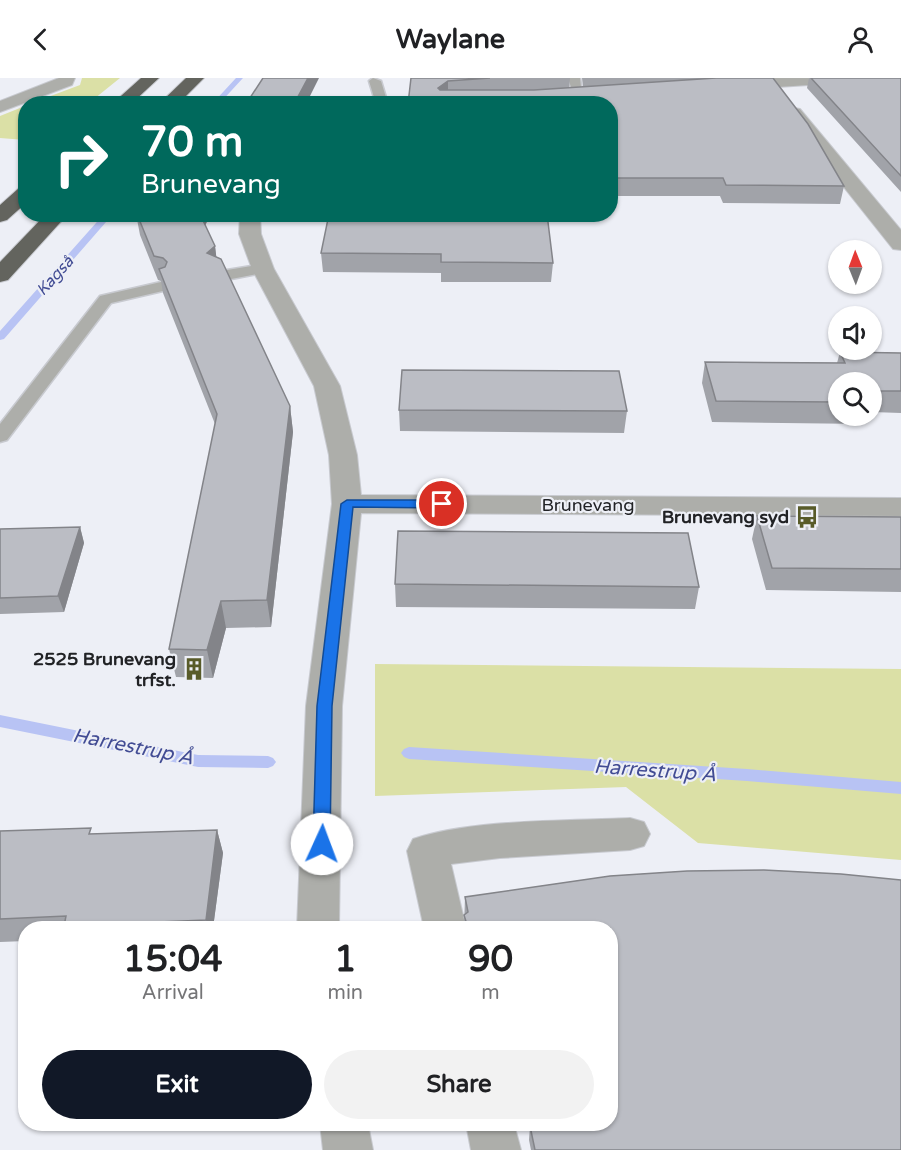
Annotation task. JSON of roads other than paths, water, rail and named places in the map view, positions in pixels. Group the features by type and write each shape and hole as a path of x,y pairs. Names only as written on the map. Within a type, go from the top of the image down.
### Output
{"highway":[{"path":"130,96 151,78"},
{"path":"176,96 196,78"},
{"path":"0,216 18,199"},
{"path":"0,275 50,222"}],"street":[{"path":"28,96 66,81 67,78"},
{"path":"715,86 769,80 840,78"},
{"path":"769,80 901,244"},
{"path":"560,95 581,89"},
{"path":"0,107 18,100"},
{"path":"250,222 250,234 263,269 327,386 343,454 347,504 324,706 318,921"},
{"name":"Brunevang","path":"347,504 901,507"},
{"path":"443,921 427,851 500,841 630,834"},
{"path":"345,1131 348,1150"},
{"path":"492,1131 496,1150"}],"lane":[{"path":"375,81 380,96"},
{"path":"221,276 263,269"},
{"path":"0,436 106,298 161,286"}],"waterway":[{"name":"Kagså","path":"223,96 240,78"},
{"name":"Kagså","path":"0,337 102,222"},
{"name":"Harrestrup Å","path":"0,721 198,761 268,762"},
{"name":"Harrestrup Å","path":"409,753 747,775 901,788"}],"place":[{"name":"Brunevang syd","path":"807,517"},
{"name":"2525 Brunevang trfst.","path":"194,669"}]}
